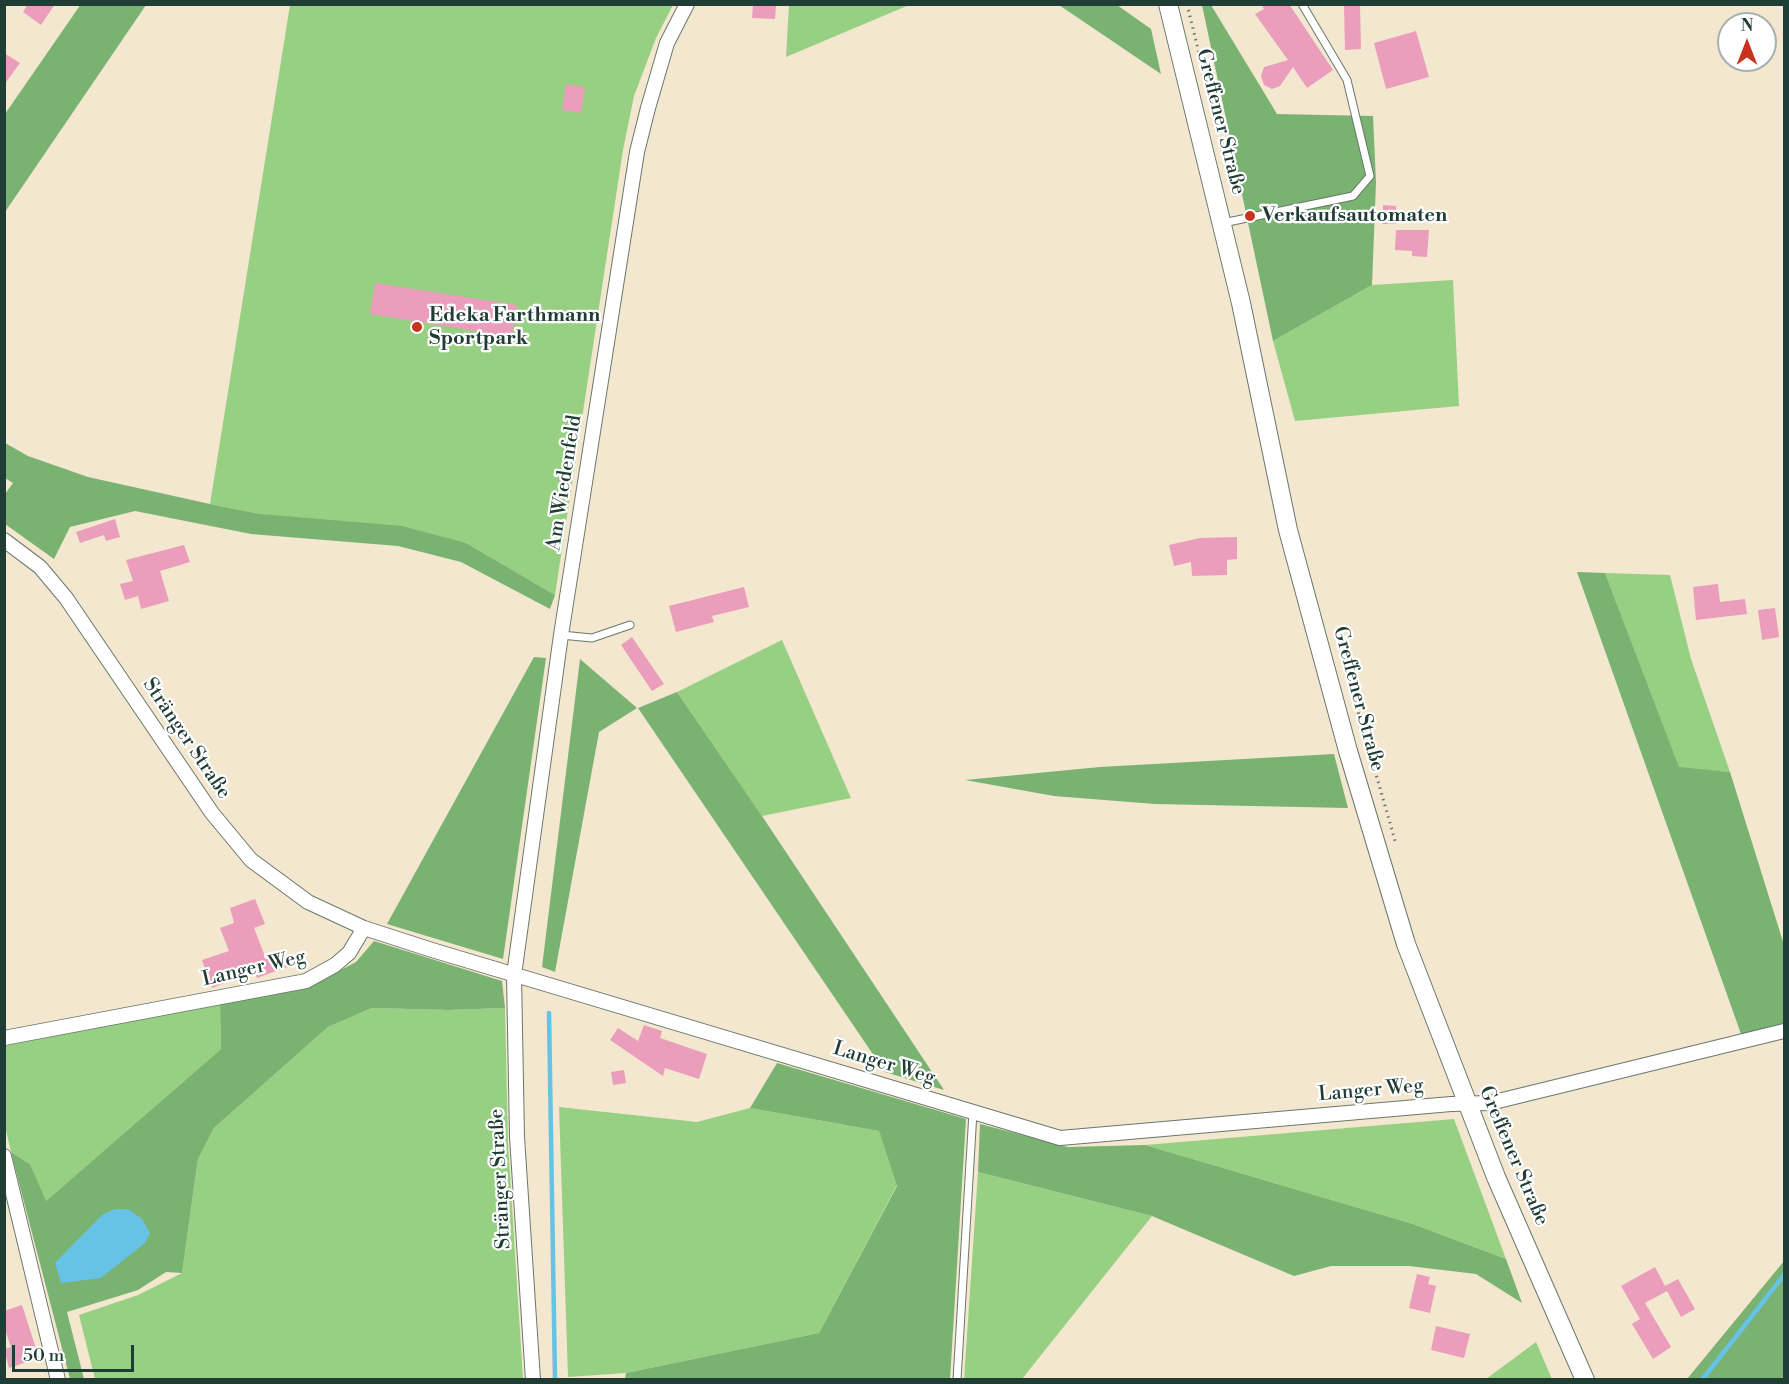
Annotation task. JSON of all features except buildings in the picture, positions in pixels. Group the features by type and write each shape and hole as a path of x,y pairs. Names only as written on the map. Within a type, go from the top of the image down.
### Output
{"main road":[{"name":"Greffener Straße","path":"1168,4 1241,303 1288,530 1348,751 1406,944 1466,1104 1585,1380"}],"street":[{"name":"Am Wiedenfeld","path":"514,975 561,635 637,152 667,43 687,4"},
{"name":"Stränger Straße","path":"4,540 40,567 66,598 212,813 251,860 308,902 364,928"},
{"name":"Langer Weg","path":"4,1038 306,981 335,965 348,953 364,928 1060,1138 1451,1104 1490,1103 1785,1031"},
{"name":"Stränger Straße","path":"514,975 517,1137 533,1380"},
{"path":"4,1156 58,1380"}],"lane":[{"path":"1221,224 1353,196 1370,176 1347,80 1302,4"},
{"path":"561,635 592,638 630,625"},
{"path":"957,1380 973,1112"}],"path":[{"path":"1187,4 1200,55"},
{"path":"1339,647 1397,849"}],"green space":[{"path":"81,4 146,5 5,212 5,114"},
{"path":"789,4 909,5 786,57"},
{"name":"Edeka Farthmann Sportpark","path":"290,5 673,5 656,38 634,96 623,150 555,595 466,543 260,514 210,504"},
{"path":"1059,5 1117,5 1151,29 1161,74"},
{"path":"1202,5 1211,5 1277,114 1373,116 1376,182 1372,285 1273,341"},
{"path":"1453,280 1459,406 1295,421 1273,341 1372,285"},
{"path":"5,443 28,456 88,477 210,504 260,514 402,526 466,543 555,595 550,609 461,562 398,546 251,534 135,511 70,527 54,559 5,524 5,494 13,483 5,478"},
{"path":"1577,572 1605,573 1679,767 1730,772 1784,945 1784,1025 1741,1034"},
{"path":"1605,573 1670,575 1691,659 1730,772 1679,768"},
{"path":"782,640 851,798 762,816 677,692"},
{"path":"534,657 546,658 503,959 387,924"},
{"path":"580,659 637,708 599,732 555,972 542,967"},
{"path":"677,692 944,1090 885,1072 638,708"},
{"path":"1334,754 1348,808 1155,804 1054,796 965,780 1100,767"},
{"path":"374,941 502,981 505,1008 448,1010 372,1008 328,1027 214,1128 198,1159 182,1273 166,1272 138,1290 67,1312 84,1379 70,1379 11,1152 30,1164 46,1201 221,1049 220,1003 309,987 356,962"},
{"path":"220,1003 221,1049 45,1202 30,1164 11,1152 5,1126 4,1046"},
{"path":"372,1008 448,1010 505,1008 508,1143 523,1379 95,1379 79,1315 138,1295 182,1273 198,1159 214,1128 328,1027"},
{"path":"777,1063 966,1119 950,1379 625,1379 626,1373 819,1333 897,1186 879,1131 750,1108"},
{"path":"559,1107 697,1122 750,1108 879,1131 897,1185 819,1333 626,1373 568,1377"},
{"path":"1454,1119 1506,1259 1413,1224 1145,1145"},
{"path":"980,1124 1068,1147 1145,1145 1413,1224 1506,1259 1522,1303 1476,1274 1409,1266 1331,1266 1294,1276 1152,1216 978,1172"},
{"path":"978,1172 1152,1216 1022,1379 964,1380"},
{"path":"1784,1261 1784,1379 1687,1379"},
{"path":"1536,1342 1552,1379 1486,1379"}],"water":[{"path":"115,1209 128,1209 142,1219 150,1233 145,1243 101,1278 61,1283 55,1263 102,1215"}],"waterway":[{"path":"549,1013 555,1380"},
{"path":"1702,1380 1784,1275"}],"place":[{"name":"Verkaufsautomaten","path":"1250,216"},
{"name":"Edeka Farthmann Sportpark","path":"417,327"}]}
